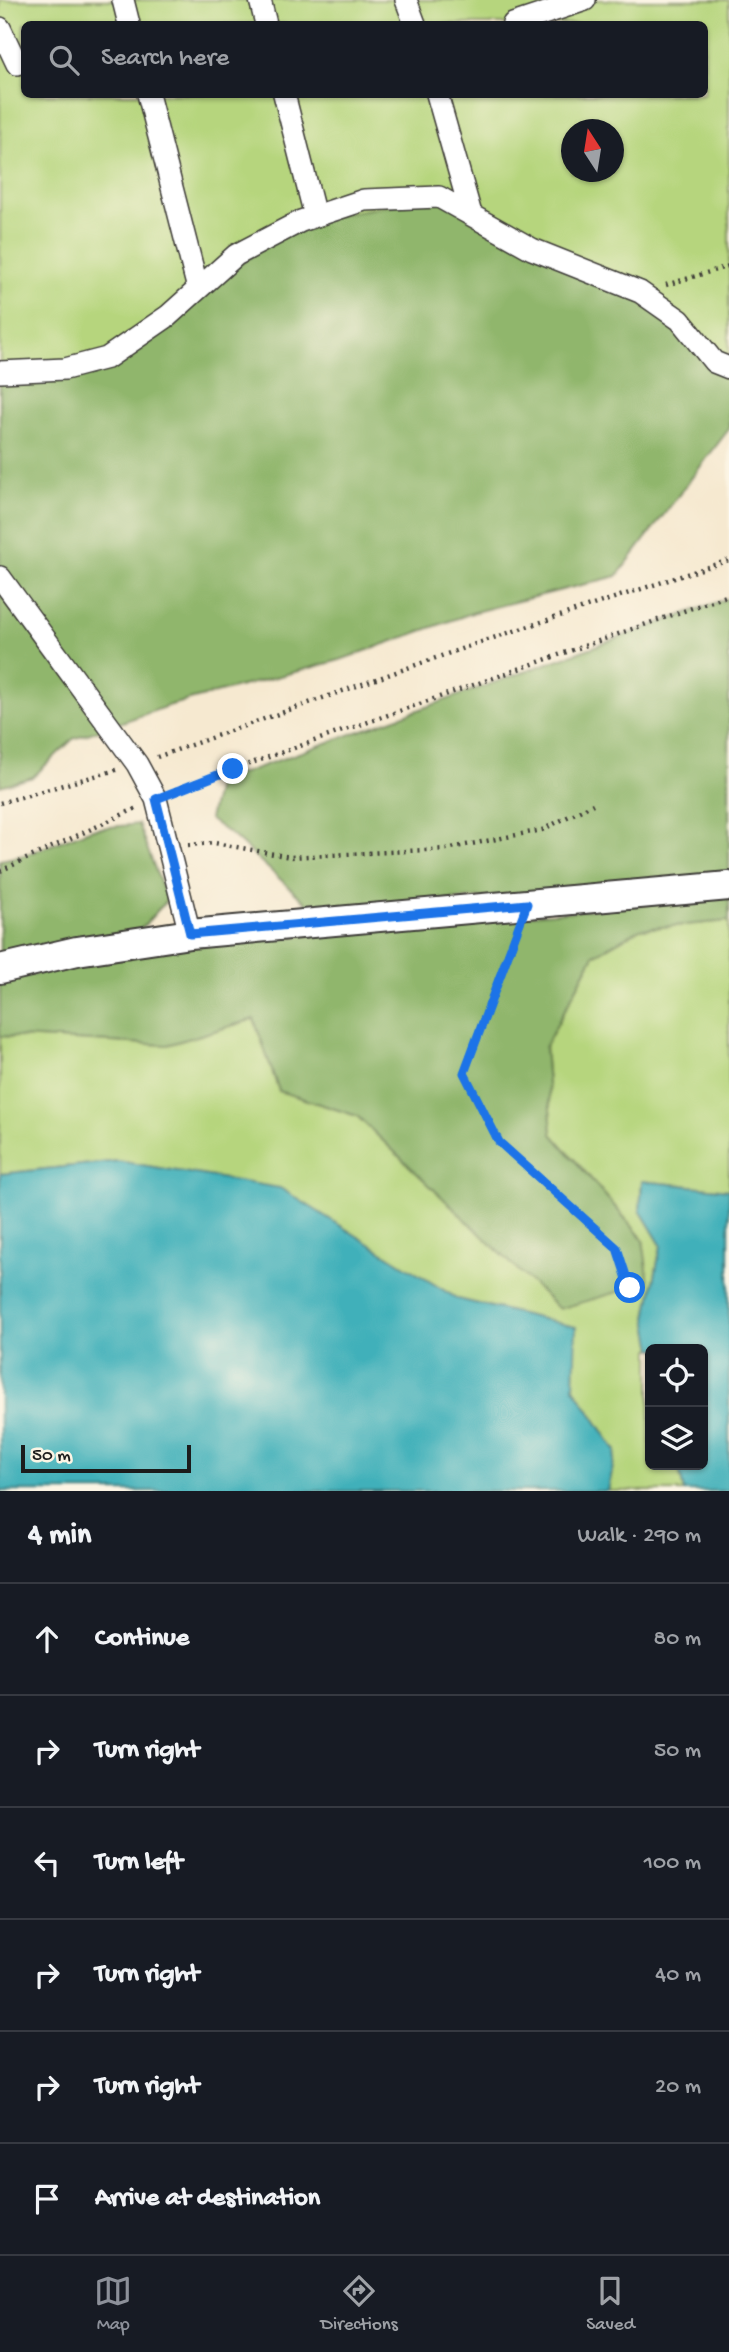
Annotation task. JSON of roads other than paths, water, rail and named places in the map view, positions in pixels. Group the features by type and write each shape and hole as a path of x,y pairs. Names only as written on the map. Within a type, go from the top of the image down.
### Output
{"main road":[{"path":"0,969 77,951 190,934 729,886"}],"lane":[{"path":"123,0 129,21"},
{"path":"260,0 265,21"},
{"path":"406,0 414,21"},
{"path":"522,21 584,0"},
{"path":"0,28 17,64"},
{"path":"149,98 198,289"},
{"path":"285,98 315,216"},
{"path":"438,98 471,214"},
{"path":"0,372 65,369 107,358 168,316 236,255 315,216 364,200 439,197 532,249 640,292 680,320 714,362 729,368"},
{"path":"0,577 137,764 156,799 190,934"}],"water":[{"path":"118,1161 280,1188 458,1299 576,1327 574,1388 616,1451 608,1491 0,1491 0,1174"},
{"path":"642,1181 729,1190 729,1491 684,1491 679,1470 708,1470 708,1344 652,1344 647,1318 661,1245 640,1210"}]}
